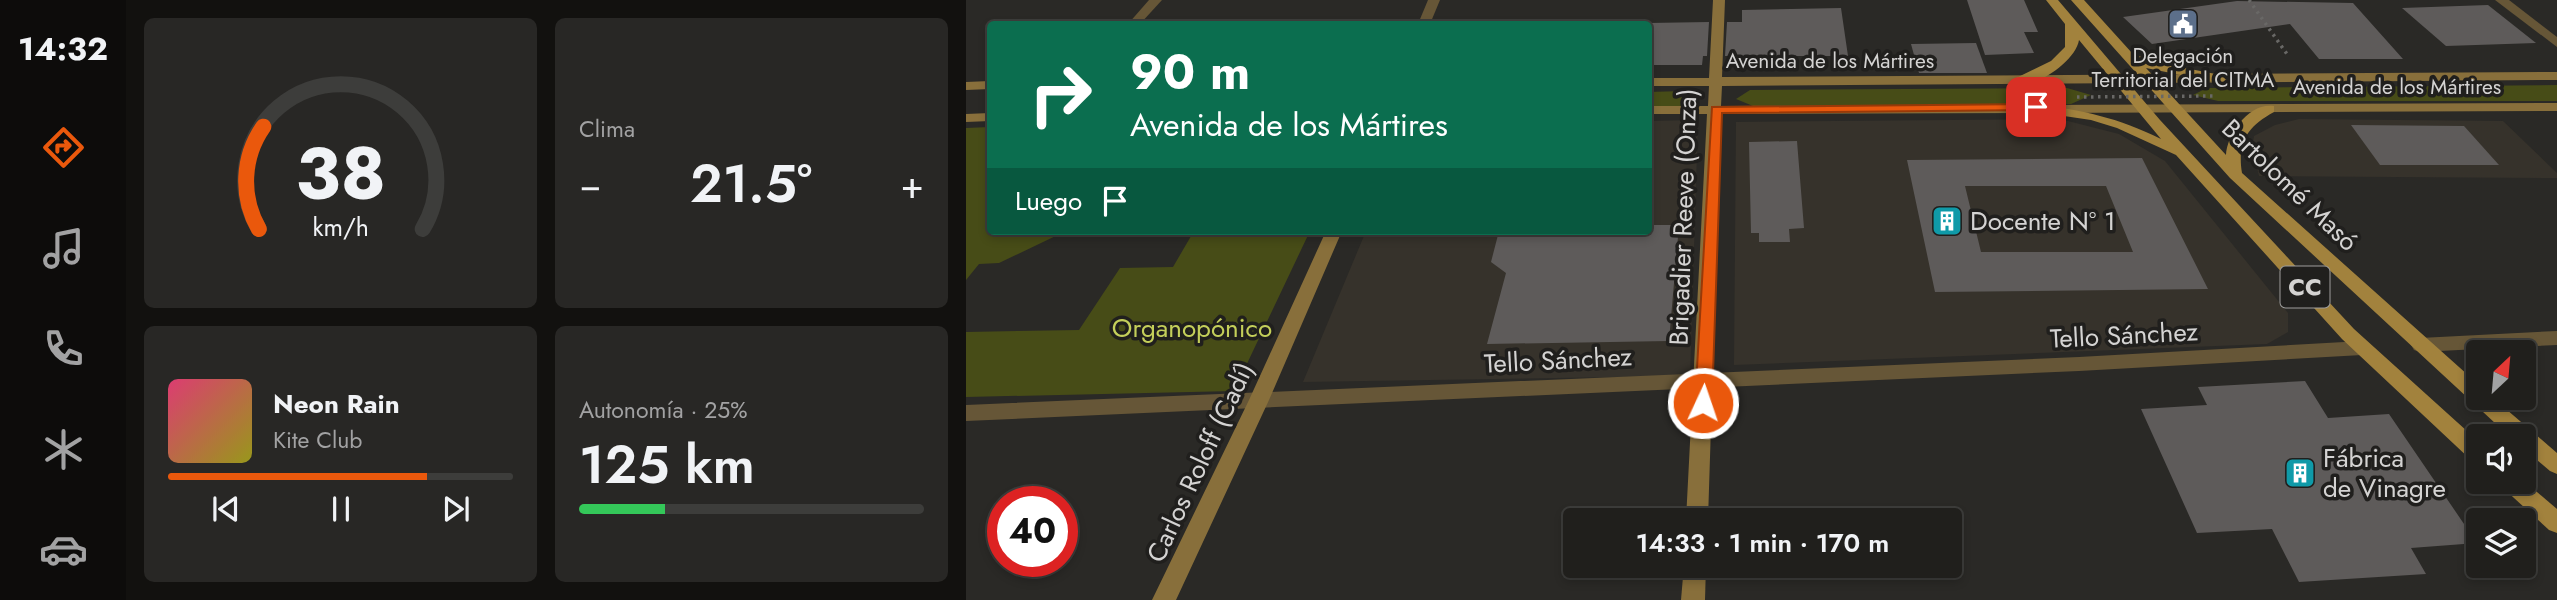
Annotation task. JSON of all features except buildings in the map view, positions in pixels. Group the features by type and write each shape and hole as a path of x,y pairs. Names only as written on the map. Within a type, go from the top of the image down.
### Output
{"main road":[{"name":"Brigadier Reeve (Onza)","path":"1699,508 1719,0"},
{"name":"CC","path":"2052,0 2143,110"},
{"name":"Bartolomé Masó","path":"2077,0 2235,175 2466,386"},
{"path":"2019,82 2049,68 2064,57 2072,47 2071,24"},
{"path":"2121,50 2150,65 2221,79"},
{"name":"Avenida de los Mártires","path":"1652,82 2019,82 2557,76"},
{"path":"966,86 987,85"},
{"path":"2036,107 2093,116 2122,125 2188,158"},
{"name":"Avenida de los Mártires","path":"1652,110 2557,107"},
{"path":"2235,175 2231,154 2237,134 2252,118 2269,109"},
{"name":"Bartolomé Masó","path":"2143,110 2362,348 2466,443"},
{"path":"966,118 987,117"},
{"name":"Carlos Roloff (Cadí)","path":"1164,600 1333,235"},
{"name":"Bartolomé Masó","path":"2494,410 2509,424"},
{"name":"Bartolomé Masó","path":"2536,447 2557,465"},
{"path":"2524,494 2557,523"},
{"path":"1693,600 1694,578"}],"street":[{"path":"1137,21 1156,0"},
{"path":"1425,21 1434,0"},
{"path":"2501,0 2557,43"},
{"path":"2420,345 2557,338"},
{"name":"Tello Sánchez","path":"966,413 2079,364 2362,348"}],"path":[{"path":"2249,0 2303,78"},
{"path":"2077,97 2213,96"}],"shaded area":[{"path":"2060,119 2119,134 2165,161 2288,313 2288,332 2267,344 1734,365 1736,122"},
{"path":"2299,119 2503,121 2557,173 2557,178 2259,176 2252,148 2254,136 2275,125"},
{"path":"1698,120 1690,376 1303,382 1364,235 1652,235 1652,121"}],"green space":[{"path":"2557,85 2557,101 2218,101 2193,95 2207,88"},
{"path":"2067,88 2091,95 2071,104 1753,106 1736,99 1750,90"},
{"path":"1684,91 1695,100 1682,107 1652,107 1652,92"},
{"path":"987,127 987,235 1058,235 999,263 979,264 966,280 966,128"},
{"name":"Organopónico","path":"1192,235 1308,235 1234,391 966,397 966,332 1079,330 1120,268 1173,267"}],"place":[{"name":"Delegación Territorial del CITMA","path":"2183,24"},
{"name":"Docente Nº 1","path":"1947,221"},
{"name":"Fábrica de Vinagre","path":"2300,473"}],"route":[{"path":"1703,403 1716,110 2036,107"}]}
